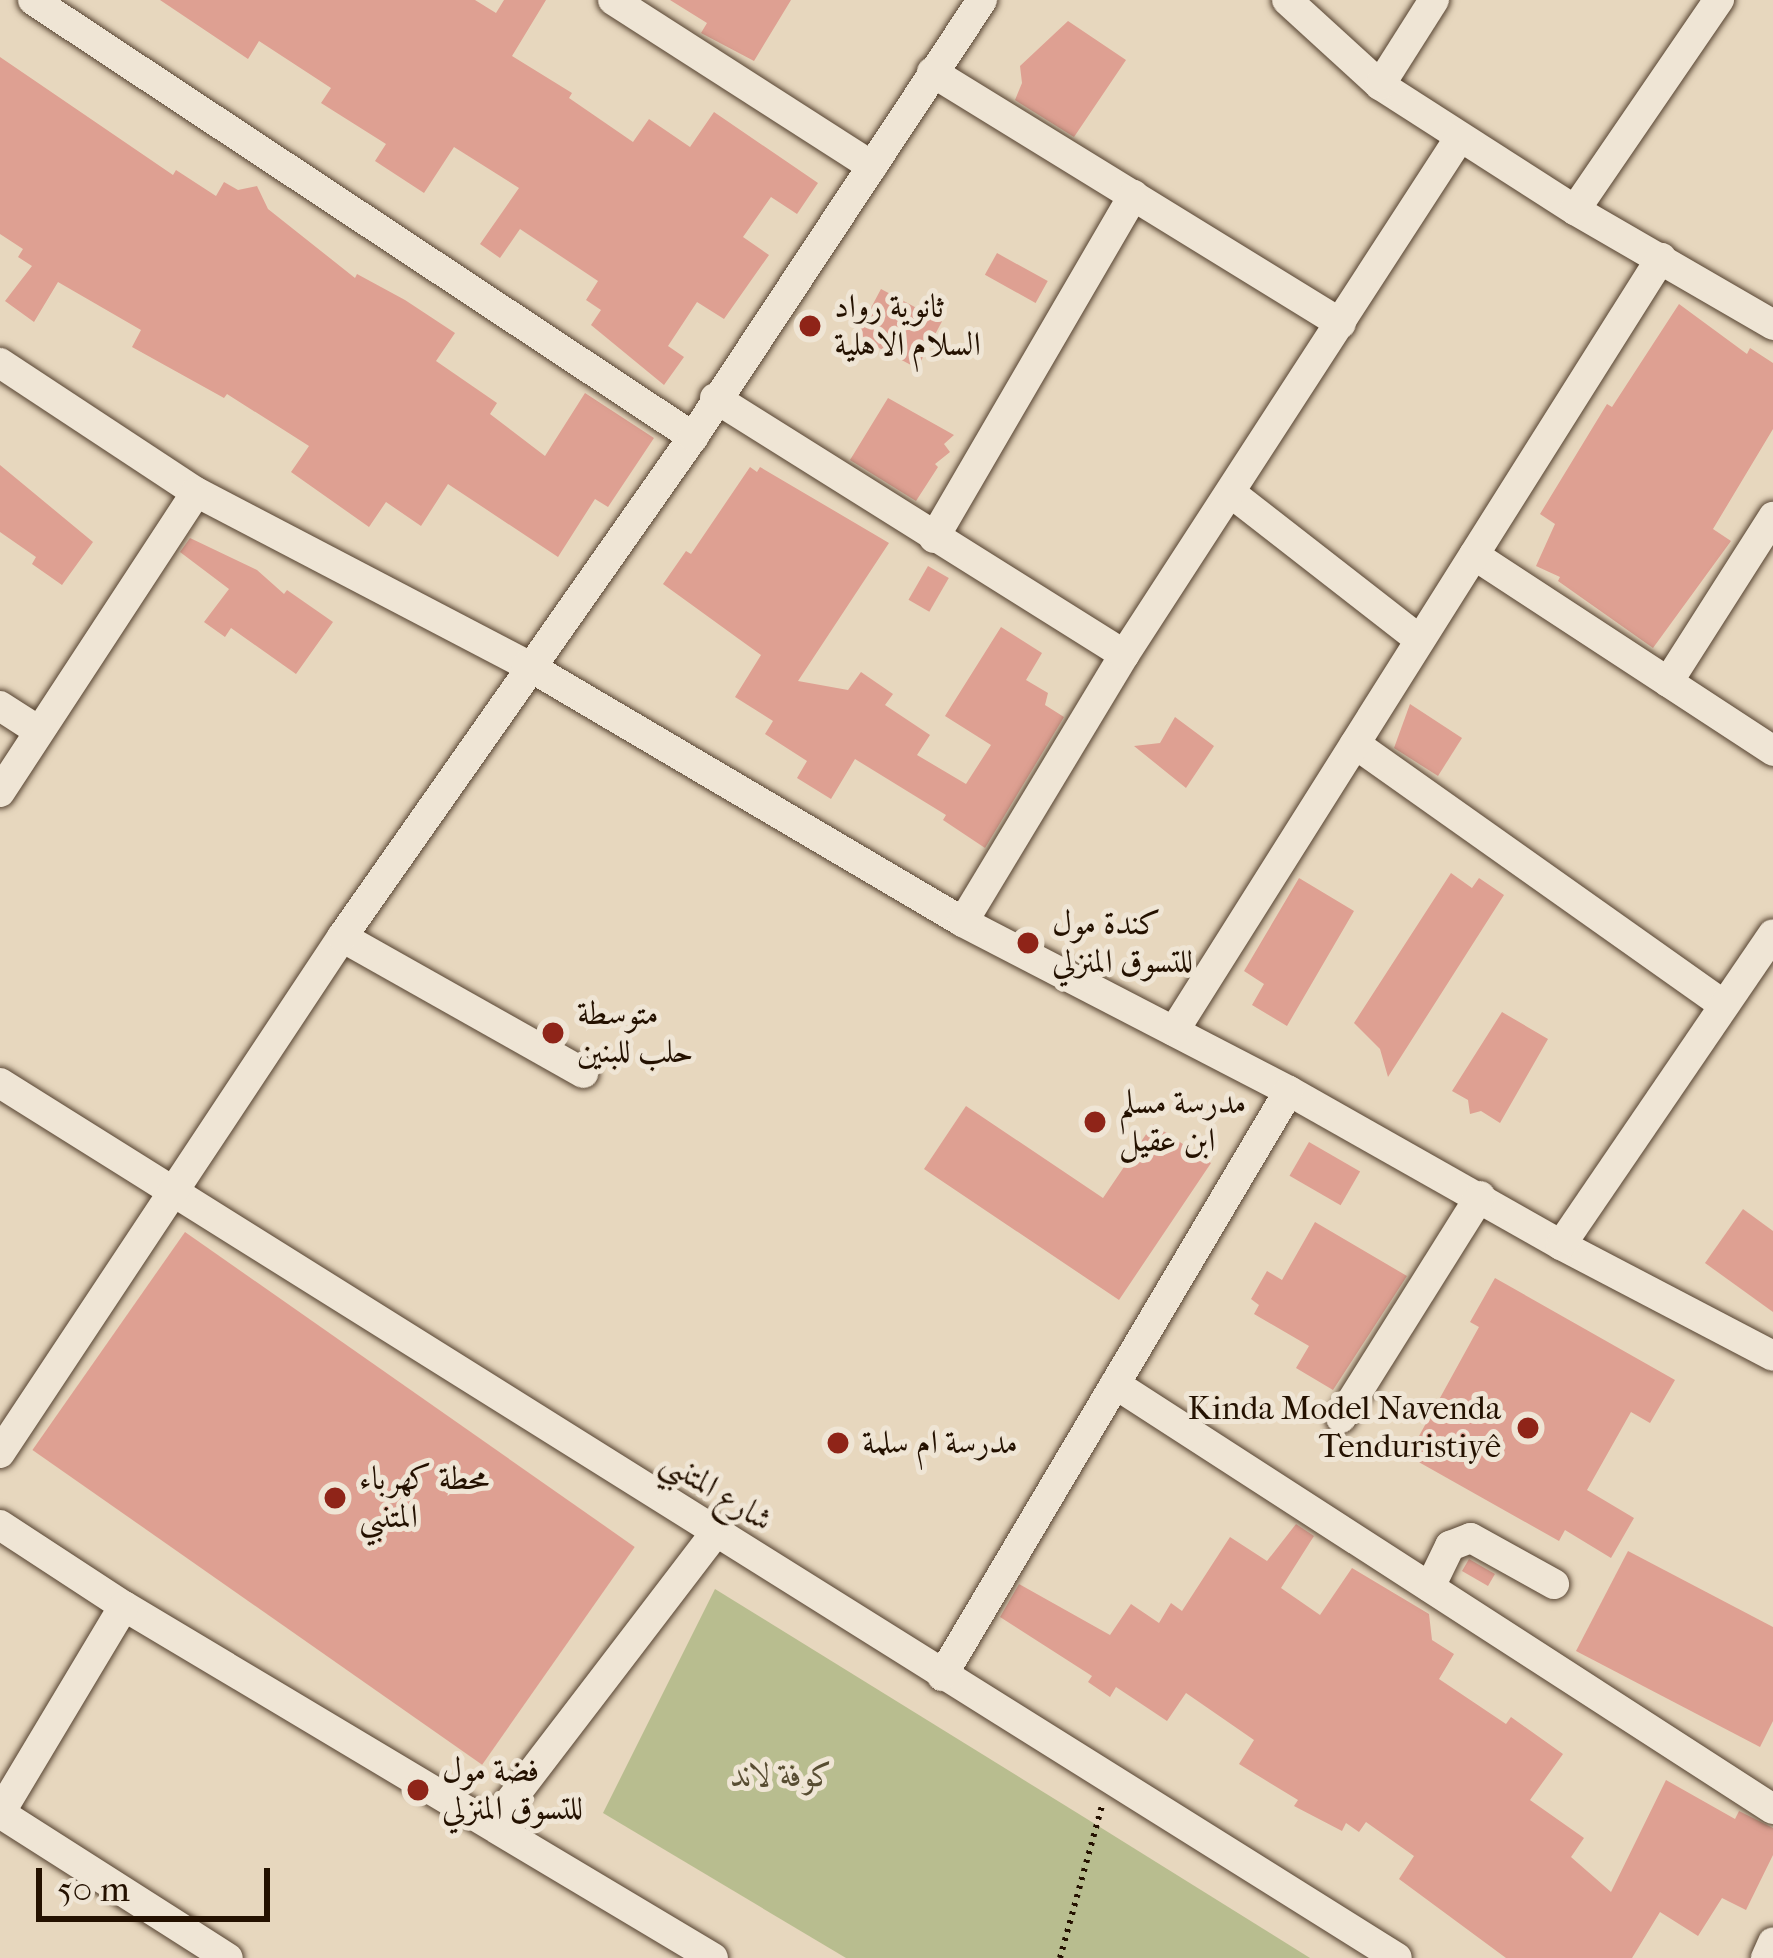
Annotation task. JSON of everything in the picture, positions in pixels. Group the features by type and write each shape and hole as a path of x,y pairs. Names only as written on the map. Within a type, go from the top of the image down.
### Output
{"street":[{"path":"33,0 693,436"},
{"path":"613,0 872,166"},
{"path":"0,1453 341,937 527,665 693,436 982,0"},
{"path":"1287,0 1380,86 1575,210 1773,325"},
{"path":"1380,86 1435,0"},
{"path":"1575,210 1719,0"},
{"path":"932,72 1341,324"},
{"path":"963,922 1124,655 1460,137"},
{"path":"934,538 1134,195"},
{"path":"1174,1031 1661,258"},
{"path":"0,363 196,492 527,665 963,922 1289,1091 1561,1245 1773,1356"},
{"path":"716,398 1124,655"},
{"path":"0,792 196,492"},
{"path":"1231,493 1420,640"},
{"path":"1668,682 1773,517"},
{"path":"1474,555 1773,751"},
{"path":"0,706 39,731"},
{"path":"1355,744 1724,1005"},
{"path":"1561,1245 1773,934"},
{"path":"341,937 583,1073"},
{"name":"شارع المتنبي","path":"0,1083 1397,1958"},
{"path":"942,1676 1289,1091"},
{"path":"1341,1418 1480,1196"},
{"path":"1115,1384 1773,1809"},
{"path":"0,1525 124,1606 713,1958"},
{"path":"492,1825 715,1532"},
{"path":"1430,1587 1450,1546 1471,1538 1554,1584"},
{"path":"124,1606 0,1813 216,1955"},
{"path":"1766,1958 1773,1942"}],"path":[{"path":"1060,1958 1108,1779"}],"green space":[{"name":"كوفة لاند","path":"715,1589 1310,1958 846,1958 603,1813"}],"building":[{"path":"160,0 475,0 496,13 504,0 546,0 512,56 572,93 569,98 633,142 649,119 690,147 714,112 818,183 797,214 771,197 743,237 769,255 724,319 697,302 668,346 684,357 664,385 591,325 601,310 586,300 598,281 520,229 500,258 480,244 519,188 454,147 424,193 375,161 386,144 321,103 331,88 259,41 248,59"},
{"path":"670,0 791,0 754,61 701,33 707,23"},
{"path":"1068,21 1126,60 1074,137 1015,100 1022,83 1020,66"},
{"path":"0,57 173,175 176,170 216,196 224,182 238,190 257,186 268,209 355,278 357,274 405,300 455,333 436,361 497,403 490,414 545,456 585,393 654,438 608,507 595,499 558,557 448,484 421,526 386,502 369,527 291,472 309,446 227,394 224,398 132,347 141,330 58,282 34,322 5,301 32,266 18,257 23,249 0,234"},
{"path":"997,253 1048,281 1036,303 985,275"},
{"path":"881,289 942,321 917,368 856,336"},
{"path":"1679,304 1747,354 1750,348 1773,363 1773,429 1713,529 1731,541 1653,648 1558,581 1560,577 1536,566 1555,524 1540,514 1607,404 1612,407"},
{"path":"888,398 954,435 944,444 950,452 935,464 938,467 916,501 850,460"},
{"path":"0,465 93,542 62,585 32,564 36,557 0,532"},
{"path":"750,467 757,472 760,467 889,543 798,681 848,690 861,672 893,694 885,705 930,735 917,755 966,784 991,745 945,716 1001,627 1042,653 1026,680 1048,693 1045,705 1064,717 985,848 943,820 946,815 855,759 831,799 797,778 807,761 765,734 773,721 735,697 761,655 663,584 686,551 691,554"},
{"path":"190,538 257,570 284,594 287,590 333,622 296,674 231,628 225,637 204,622 229,589 180,552"},
{"path":"928,566 949,578 929,612 908,600"},
{"path":"1410,704 1462,738 1438,776 1394,748"},
{"path":"1175,717 1214,746 1186,788 1134,746 1160,743"},
{"path":"1451,873 1472,888 1479,878 1504,895 1388,1077 1380,1049 1354,1023"},
{"path":"1299,878 1354,911 1287,1026 1252,1005 1264,984 1244,971"},
{"path":"1502,1012 1548,1039 1500,1123 1481,1111 1470,1114 1468,1100 1452,1091"},
{"path":"966,1106 1103,1198 1153,1124 1211,1163 1119,1300 924,1169"},
{"path":"1309,1142 1360,1172 1341,1205 1290,1176"},
{"path":"1743,1209 1773,1231 1773,1312 1705,1263"},
{"path":"1315,1222 1407,1276 1333,1390 1296,1368 1309,1346 1254,1314 1259,1305 1251,1299 1267,1271 1282,1280"},
{"name":"محطة كهرباء المتنبي","path":"185,1232 635,1547 482,1765 32,1450"},
{"path":"1495,1278 1675,1380 1650,1423 1631,1412 1587,1490 1634,1518 1611,1558 1565,1530 1559,1541 1408,1456 1479,1327 1470,1322"},
{"path":"1296,1524 1314,1536 1281,1588 1320,1615 1352,1568 1429,1614 1432,1640 1454,1654 1439,1679 1506,1724 1511,1717 1563,1754 1530,1800 1584,1838 1571,1857 1611,1892 1666,1780 1735,1819 1739,1811 1773,1828 1773,1855 1746,1910 1722,1898 1698,1936 1660,1912 1632,1958 1506,1958 1399,1879 1414,1856 1366,1822 1359,1832 1346,1823 1342,1831 1294,1806 1298,1800 1239,1764 1254,1740 1186,1693 1167,1721 1116,1687 1110,1697 1088,1682 1092,1676 1000,1617 1019,1584 1110,1635 1131,1604 1159,1623 1171,1603 1182,1611 1230,1537 1267,1561"},
{"path":"1628,1551 1773,1627 1773,1721 1760,1747 1576,1651"},
{"path":"1469,1559 1495,1574 1488,1586 1462,1571"}],"place":[{"name":"ثانوية رواد السلام الاهلية","path":"810,326"},
{"name":"كندة مول للتسوق المنزلي","path":"1028,943"},
{"name":"متوسطة حلب للبنين","path":"553,1033"},
{"name":"مدرسة مسلم ابن عقيل","path":"1095,1122"},
{"name":"Kinda Model Navenda Tenduristiyê","path":"1528,1428"},
{"name":"مدرسة ام سلمة","path":"838,1443"},
{"name":"محطة كهرباء المتنبي","path":"335,1498"},
{"name":"فضة مول للتسوق المنزلي","path":"418,1790"}]}
